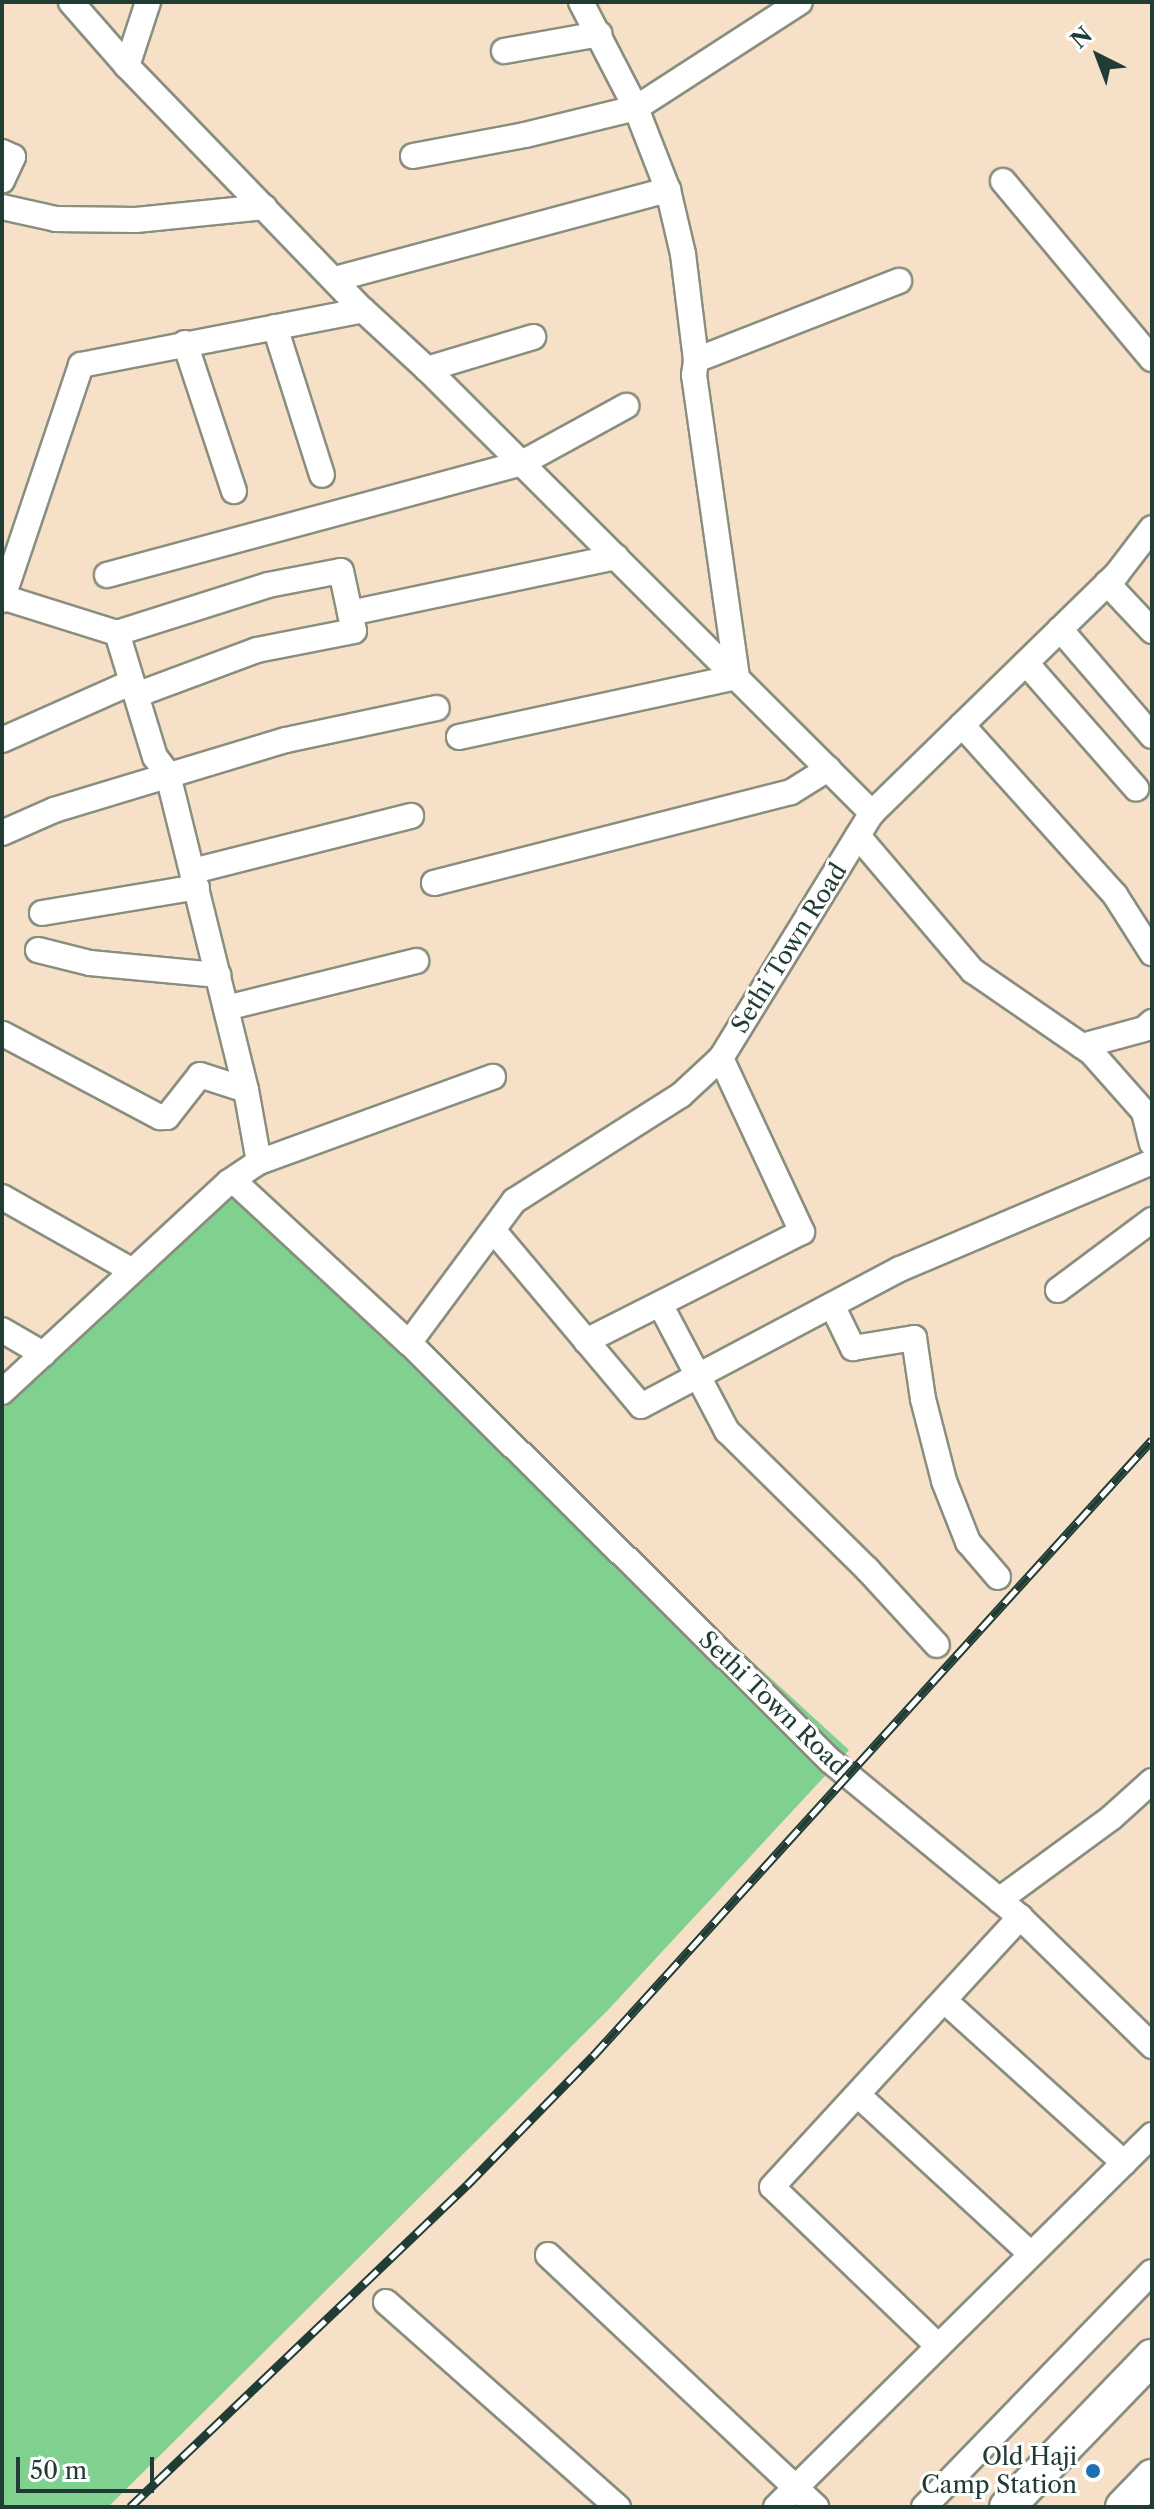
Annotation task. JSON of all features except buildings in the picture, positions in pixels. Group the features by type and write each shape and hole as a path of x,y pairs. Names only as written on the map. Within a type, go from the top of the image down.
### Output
{"highway":[{"path":"1007,2507 1152,2357"},
{"path":"1123,2507 1152,2477"}],"street":[{"path":"71,2 127,66 363,310 427,369 872,813"},
{"path":"127,66 148,2"},
{"path":"581,2 636,108 668,190 683,254 696,360 694,375 737,677"},
{"path":"413,156 525,135 636,108 800,2"},
{"path":"504,51 599,34"},
{"path":"2,152 13,157 2,181"},
{"path":"1003,181 1152,359"},
{"path":"335,279 668,190"},
{"path":"2,207 56,219 136,220 264,207"},
{"path":"696,360 899,281"},
{"path":"2,740 134,689 257,650 354,631 341,571 268,585 117,633 2,598 81,365 363,310"},
{"path":"275,327 322,475"},
{"path":"427,369 533,337"},
{"path":"185,343 234,491"},
{"path":"107,575 522,463 626,406"},
{"name":"Sethi Town Road","path":"409,1343 514,1201 681,1095 721,1058 872,813 1107,583 1152,528"},
{"path":"350,613 616,557"},
{"path":"1107,583 1152,631"},
{"path":"1060,629 1152,736"},
{"path":"117,633 155,757 168,774 246,1090 259,1162"},
{"path":"1026,663 1136,788"},
{"path":"459,737 737,677"},
{"path":"2,833 54,810 286,740 437,708"},
{"path":"962,725 1115,895 1152,953"},
{"path":"434,883 791,792 828,769"},
{"path":"42,913 195,879 411,816"},
{"path":"858,836 973,971 1082,1046 1144,1112 1152,1143"},
{"path":"38,950 90,963 218,975"},
{"path":"226,1008 416,961"},
{"path":"1082,1046 1144,1029 1152,1022"},
{"path":"3,1034 160,1117 167,1117 200,1075 246,1090"},
{"path":"586,1341 802,1232 721,1058"},
{"path":"2,1392 229,1182 259,1162 493,1077"},
{"path":"493,1230 641,1406 900,1269 1152,1162"},
{"name":"Sethi Town Road","path":"229,1182 236,1183 409,1343 832,1762 1020,1917 1152,2046"},
{"path":"2,1197 133,1271"},
{"path":"1058,1290 1152,1220"},
{"path":"660,1304 727,1431 867,1569 937,1645"},
{"path":"832,1305 853,1348 914,1338 923,1399 944,1481 968,1542 998,1577"},
{"path":"2,1330 43,1354"},
{"path":"999,1900 1111,1818 1152,1781"},
{"path":"937,2345 772,2187 946,2002 1020,1917"},
{"path":"946,2002 1124,2163"},
{"path":"858,2095 1030,2253"},
{"path":"776,2507 1152,2135"},
{"path":"548,2255 816,2507"},
{"path":"924,2507 1152,2272"},
{"path":"386,2302 618,2507"}],"green space":[{"path":"229,1182 849,1750 608,2010 108,2507 2,2507 2,1399"}],"railway":[{"path":"130,2507 467,2185 593,2056 1152,1440"}],"place":[{"name":"Old Haji Camp Station","path":"1093,2471"}]}
